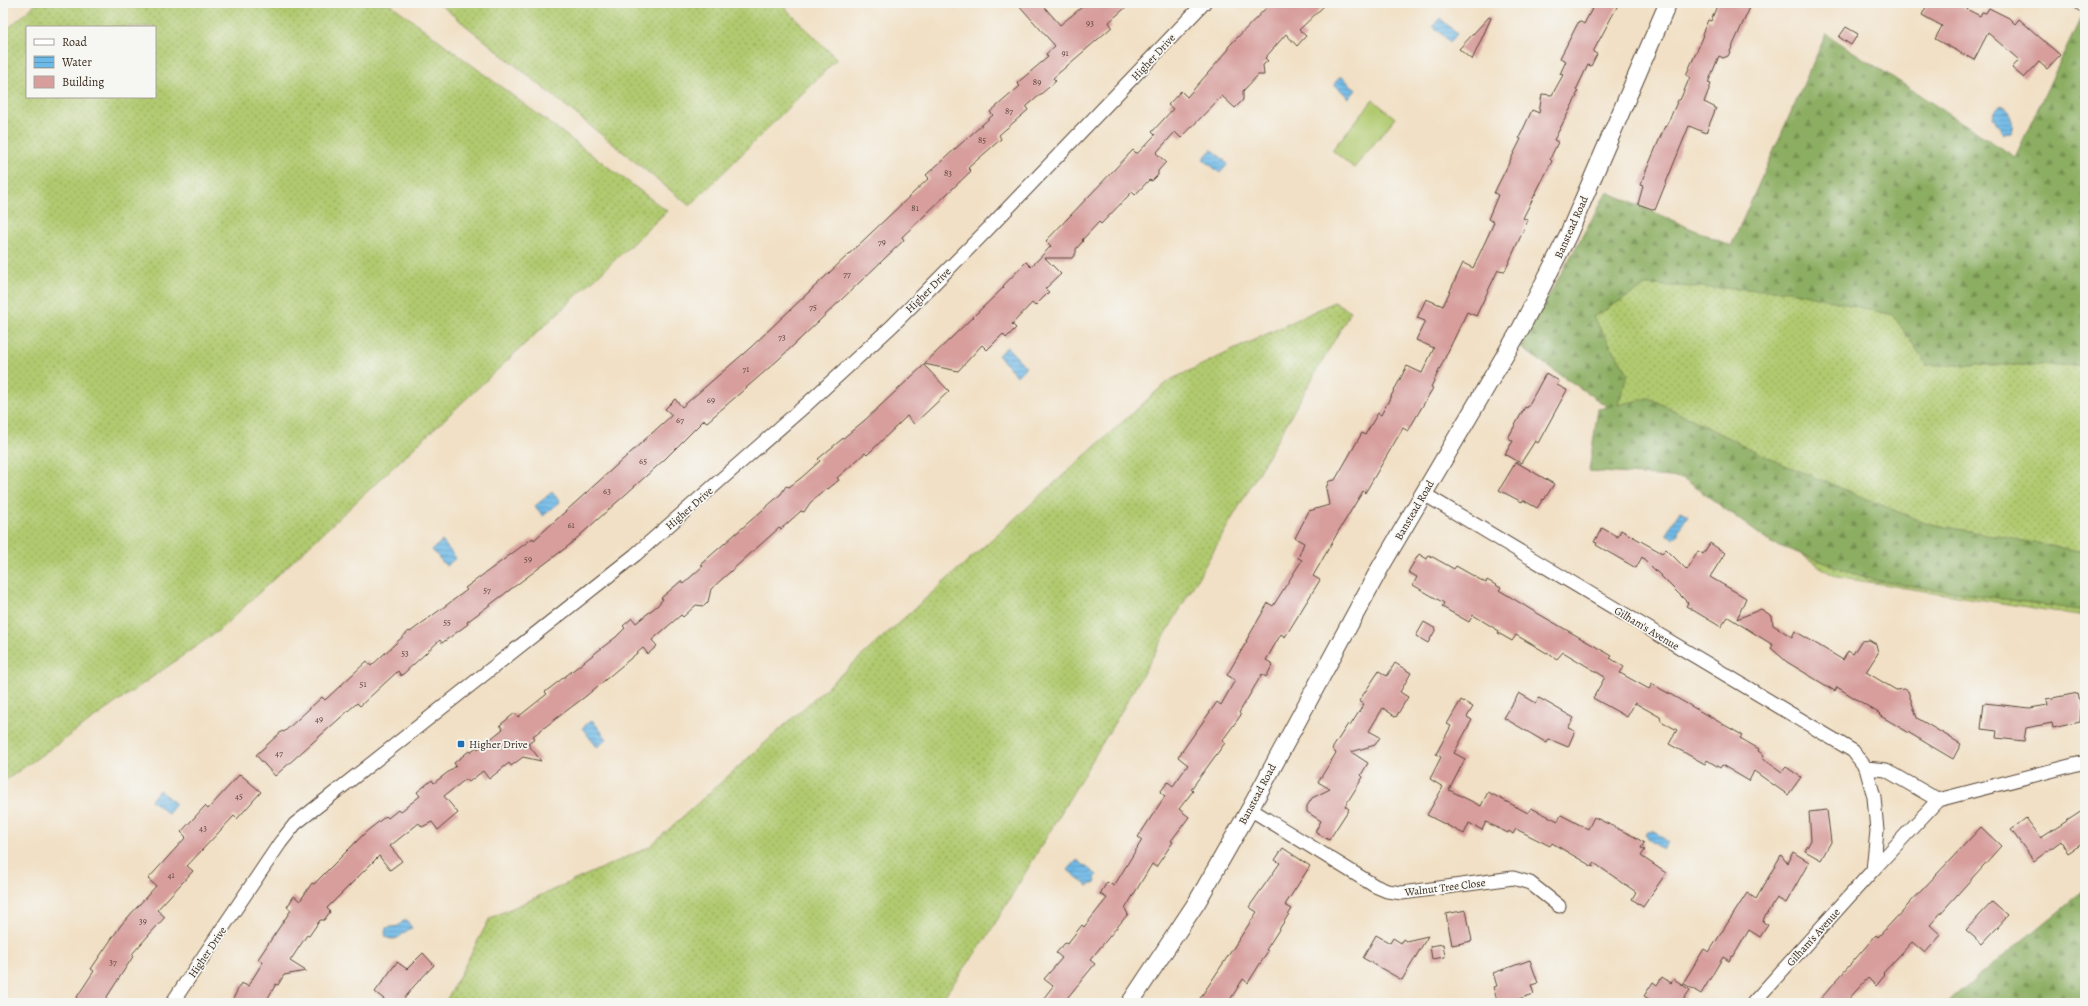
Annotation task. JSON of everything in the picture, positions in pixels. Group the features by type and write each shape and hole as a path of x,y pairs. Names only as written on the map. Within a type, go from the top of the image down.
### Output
{"street":[{"name":"Higher Drive","path":"172,1003 275,850 295,824 635,555 802,409 892,326 1084,131 1204,3"},
{"name":"Banstead Road","path":"1130,1003 1197,902 1250,809 1380,568 1547,279 1568,235 1668,3"},
{"path":"2080,3 2085,7"},
{"name":"Gilham's Avenue","path":"1424,494 1853,751 1866,768 1874,797 1877,831 1874,870"},
{"path":"1866,768 1886,770 1938,800 2085,762"},
{"name":"Gilham's Avenue","path":"1753,1003 1938,800"},
{"name":"Walnut Tree Close","path":"1250,809 1375,886 1387,891 1402,893 1513,878 1530,883 1559,906"}],"green space":[{"path":"37,3 389,3 667,211 218,631 3,782 3,33"},
{"path":"438,3 780,3 837,59 690,206"},
{"path":"2085,9 2085,365 1927,365 1893,315 1790,291 1647,285 1593,317 1628,373 1618,405 1649,398 1773,460 1925,523 2085,552 2085,611 1872,580 1771,543 1683,478 1589,471 1598,409 1608,407 1520,347 1607,192 1731,246 1826,34 2015,157"},
{"path":"1373,100 1395,118 1354,168 1332,150"},
{"path":"1607,192 1731,246 2085,320 2085,616 1836,577 1708,494 1575,358"},
{"path":"1334,302 1351,311 1125,705 987,937 939,1003 445,1003 490,918 649,847 1168,381"},
{"path":"2085,889 2085,995 2074,1003 1946,1003"}],"water":[{"path":"1440,18 1457,34 1450,42 1433,26"},
{"path":"1341,76 1356,90 1349,98 1334,84"},
{"path":"1999,106 2007,109 2012,116 2013,130 2011,133 2003,134 1993,117 1994,111"},
{"path":"1212,149 1228,164 1220,173 1203,159"},
{"path":"1007,347 1026,367 1017,376 998,355"},
{"path":"552,492 560,502 543,516 535,506"},
{"path":"1680,511 1688,515 1678,531 1679,534 1673,538 1666,534"},
{"path":"442,541 456,558 446,566 432,550"},
{"path":"592,720 607,739 597,747 582,728"},
{"path":"159,790 176,804 168,814 151,800"},
{"path":"1653,830 1668,842 1663,850 1647,838 1648,836 1646,834 1649,831 1651,833"},
{"path":"1077,860 1097,875 1095,878 1096,882 1094,884 1088,886 1068,870"},
{"path":"403,921 407,921 412,928 397,938 390,939 386,937 386,928 398,926"}],"building":[{"path":"1017,3 1041,3 1060,25 1087,3 1131,3 1109,22 1112,27 1053,78 1056,81 1026,107 1028,110 999,135 1001,139 968,168 971,171 902,237 904,240 778,360 707,422 704,420 665,459 567,547 467,622 468,624 442,643 440,640 401,676 398,671 360,706 357,703 275,776 256,755 282,731 284,732 322,697 325,700 367,661 371,666 409,631 410,632 467,590 465,588 533,538 534,540 672,415 665,409 675,399 682,407 750,348 929,178 926,175 993,115 990,112 1020,86 1017,83 1048,57 1046,54 1055,46"},
{"path":"1271,3 1327,3 1299,30 1306,36 1297,46 1286,34 1265,58 1268,61 1263,65 1264,75 1258,75 1243,91 1243,100 1235,108 1222,96 1181,138 1175,132 1156,153 1166,162 1158,171 1158,175 1152,181 1149,180 1135,195 1132,192 1101,224 1099,222 1082,240 1083,241 1076,249 1076,253 1072,258 1045,258 1061,274 1045,289 1049,292 1035,306 1032,303 1012,324 1016,328 1006,338 1003,334 987,350 982,345 958,371 924,364 1004,287 1003,286 1026,262 1031,267 1051,246 1046,241 1133,150 1137,154 1155,135 1152,132 1173,109 1168,105 1181,91 1187,97 1229,49 1228,47"},
{"path":"1595,3 1619,3 1593,52 1597,54 1591,66 1588,65 1576,90 1578,92 1577,96 1554,140 1558,142 1550,159 1552,161 1523,218 1528,220 1505,271 1498,270 1476,316 1467,312 1431,387 1433,388 1408,431 1403,428 1365,493 1363,491 1338,532 1313,576 1320,580 1285,637 1281,634 1266,660 1273,664 1266,677 1262,674 1239,713 1241,715 1222,741 1225,743 1191,789 1193,791 1179,809 1189,817 1171,841 1173,842 1156,867 1152,864 1125,909 1128,914 1090,960 1095,964 1063,1003 1040,1003 1053,986 1044,979 1062,958 1056,953 1065,943 1067,944 1082,925 1084,927 1107,898 1100,894 1107,882 1114,886 1142,840 1138,837 1165,796 1160,792 1168,782 1173,786 1188,765 1178,757 1217,702 1221,705 1235,680 1227,675 1268,603 1273,606 1302,560 1298,558 1304,543 1295,538 1309,511 1329,505 1326,488 1329,481 1335,480 1362,433 1365,435 1378,413 1381,415 1407,366 1422,373 1434,348 1416,340 1425,321 1417,318 1426,299 1443,306 1463,263 1473,268 1494,222 1488,219 1498,195 1494,193 1521,139 1519,138 1532,110 1539,113 1542,94 1552,95 1563,75 1560,74 1566,61 1560,58 1579,21 1584,24"},
{"path":"1718,3 1752,3 1728,56 1723,58 1719,56 1708,83 1711,84 1704,102 1716,108 1706,133 1689,126 1655,210 1638,204 1643,186 1640,185 1665,126 1666,127 1678,100 1680,100 1690,77 1686,75 1704,35 1702,34 1708,20 1711,21"},
{"path":"1928,3 1955,3 1980,16 1982,12 1986,13 1989,8 2009,18 2015,24 2019,19 2060,55 2047,69 2039,62 2024,78 2012,68 2019,60 1988,33 1974,60 1935,39 1942,26 1922,15"},
{"path":"1489,17 1491,18 1472,60 1459,49"},
{"path":"1846,27 1858,34 1851,45 1839,37"},
{"path":"924,365 949,391 914,424 907,416 867,455 865,453 837,478 839,480 810,503 804,512 801,511 781,529 779,528 711,589 708,602 704,606 696,605 683,617 681,615 652,640 657,646 648,654 643,648 586,696 533,736 535,739 528,744 541,761 523,757 511,766 509,763 489,779 483,771 469,782 466,779 444,796 458,813 438,830 432,822 422,827 419,823 390,846 402,861 390,870 379,856 327,908 330,912 324,920 320,920 309,936 307,935 290,961 306,971 284,975 278,985 276,984 265,1003 231,1003 241,983 248,986 263,962 258,959 291,910 287,907 294,896 300,901 312,883 314,884 367,831 386,816 388,818 398,810 400,812 420,796 417,792 432,780 434,783 456,766 454,763 469,751 470,752 477,747 478,749 503,729 500,725 515,713 518,717 547,694 545,692 616,637 625,628 623,626 632,618 636,623 658,605 663,599 661,598 681,581 683,584 703,566 701,564 781,494 786,486 789,487 801,478 820,461 818,459 865,420"},
{"path":"1546,373 1559,381 1557,385 1567,390 1538,443 1535,441 1521,463 1505,454 1513,441 1508,438 1525,407 1527,408"},
{"path":"1516,462 1554,484 1537,508 1523,500 1522,502 1499,490"},
{"path":"1602,528 1618,537 1621,530 1662,553 1666,549 1687,570 1698,551 1703,554 1710,543 1725,553 1710,577 1746,598 1737,619 1761,609 1772,616 1773,625 1792,637 1795,631 1843,660 1848,651 1853,654 1861,641 1869,640 1876,644 1878,653 1866,672 1896,690 1904,689 1908,691 1917,718 1961,744 1953,759 1879,715 1880,714 1837,687 1835,691 1787,662 1771,648 1773,645 1728,617 1721,627 1686,606 1688,603 1642,557 1636,568 1596,545 1597,543 1594,542"},
{"path":"1419,554 1427,559 1429,555 1454,569 1456,566 1486,583 1487,580 1501,588 1499,590 1612,656 1610,658 1624,667 1620,673 1649,689 1652,684 1742,735 1740,738 1759,749 1758,751 1764,755 1762,758 1782,772 1786,767 1801,777 1788,795 1754,771 1749,781 1722,765 1720,768 1707,760 1705,764 1669,744 1677,730 1661,721 1660,717 1635,703 1627,717 1593,698 1605,677 1563,652 1557,659 1516,635 1512,641 1473,615 1469,622 1442,607 1444,603 1413,585 1417,577 1408,572"},
{"path":"1424,622 1436,629 1428,643 1416,636"},
{"path":"1395,663 1411,673 1400,692 1408,697 1396,717 1383,708 1369,731 1380,737 1375,745 1351,752 1368,763 1361,775 1363,777 1345,806 1349,809 1329,840 1315,832 1321,821 1307,812 1307,806 1312,798 1330,789 1318,782 1336,753 1332,749 1348,724 1350,726 1364,704 1359,701 1379,671 1387,676"},
{"path":"1519,693 1536,703 1539,698 1574,718 1568,728 1575,731 1568,747 1549,739 1547,743 1504,718"},
{"path":"2078,693 2081,706 2080,722 2053,728 2052,723 2026,728 2024,741 1996,738 1997,731 1981,729 1984,703 2030,708 2048,705 2047,699"},
{"path":"1461,700 1473,707 1467,717 1472,720 1454,753 1465,759 1449,790 1481,806 1488,792 1528,813 1531,808 1558,821 1561,815 1588,829 1594,817 1635,837 1644,843 1641,848 1645,850 1641,856 1666,873 1643,907 1632,899 1636,892 1594,863 1593,867 1552,843 1550,846 1516,829 1513,834 1509,831 1508,833 1486,822 1482,830 1469,823 1464,834 1427,815 1443,787 1430,779 1441,757 1436,754 1451,726 1447,724"},
{"path":"240,774 261,792 237,819 234,816 187,866 193,871 157,910 165,917 132,954 134,955 103,1003 73,1003 94,971 91,969 121,925 156,886 148,879 186,837 181,832 205,806 208,809"},
{"path":"2085,809 2085,842 2068,853 2061,841 2034,861 2011,830 2026,818 2041,838"},
{"path":"1827,810 1831,842 1821,860 1805,851 1811,840 1809,812"},
{"path":"1981,827 2001,846 1930,925 1941,935 1925,953 1912,942 1883,973 1885,975 1876,986 1868,978 1845,1003 1817,1003 1876,935 1878,937"},
{"path":"1283,848 1310,866 1285,905 1292,909 1266,950 1268,951 1248,983 1243,979 1228,1003 1197,1003 1257,912 1249,907 1280,863 1275,860"},
{"path":"1793,852 1809,862 1786,903 1777,898 1764,918 1763,922 1768,925 1760,937 1749,930 1733,957 1732,956 1729,961 1723,957 1701,994 1683,983 1704,949 1709,952 1747,893 1756,899 1781,855 1787,863"},
{"path":"1992,902 2008,916 1982,944 1966,930"},
{"path":"1466,910 1472,941 1452,945 1446,914"},
{"path":"1376,935 1390,943 1393,938 1401,943 1403,939 1406,941 1428,936 1402,980 1363,958"},
{"path":"1443,944 1445,957 1432,959 1430,946"},
{"path":"423,953 434,965 414,986 401,1003 389,1003 375,992 397,962 407,969"},
{"path":"1530,960 1538,983 1531,985 1534,994 1518,999 1519,1003 1498,1003 1493,987 1497,986 1493,973"},
{"path":"1662,977 1671,983 1674,979 1690,990 1681,1003 1655,1003 1644,996 1653,982 1657,985"}],"place":[{"name":"Higher Drive","path":"461,744"}]}
